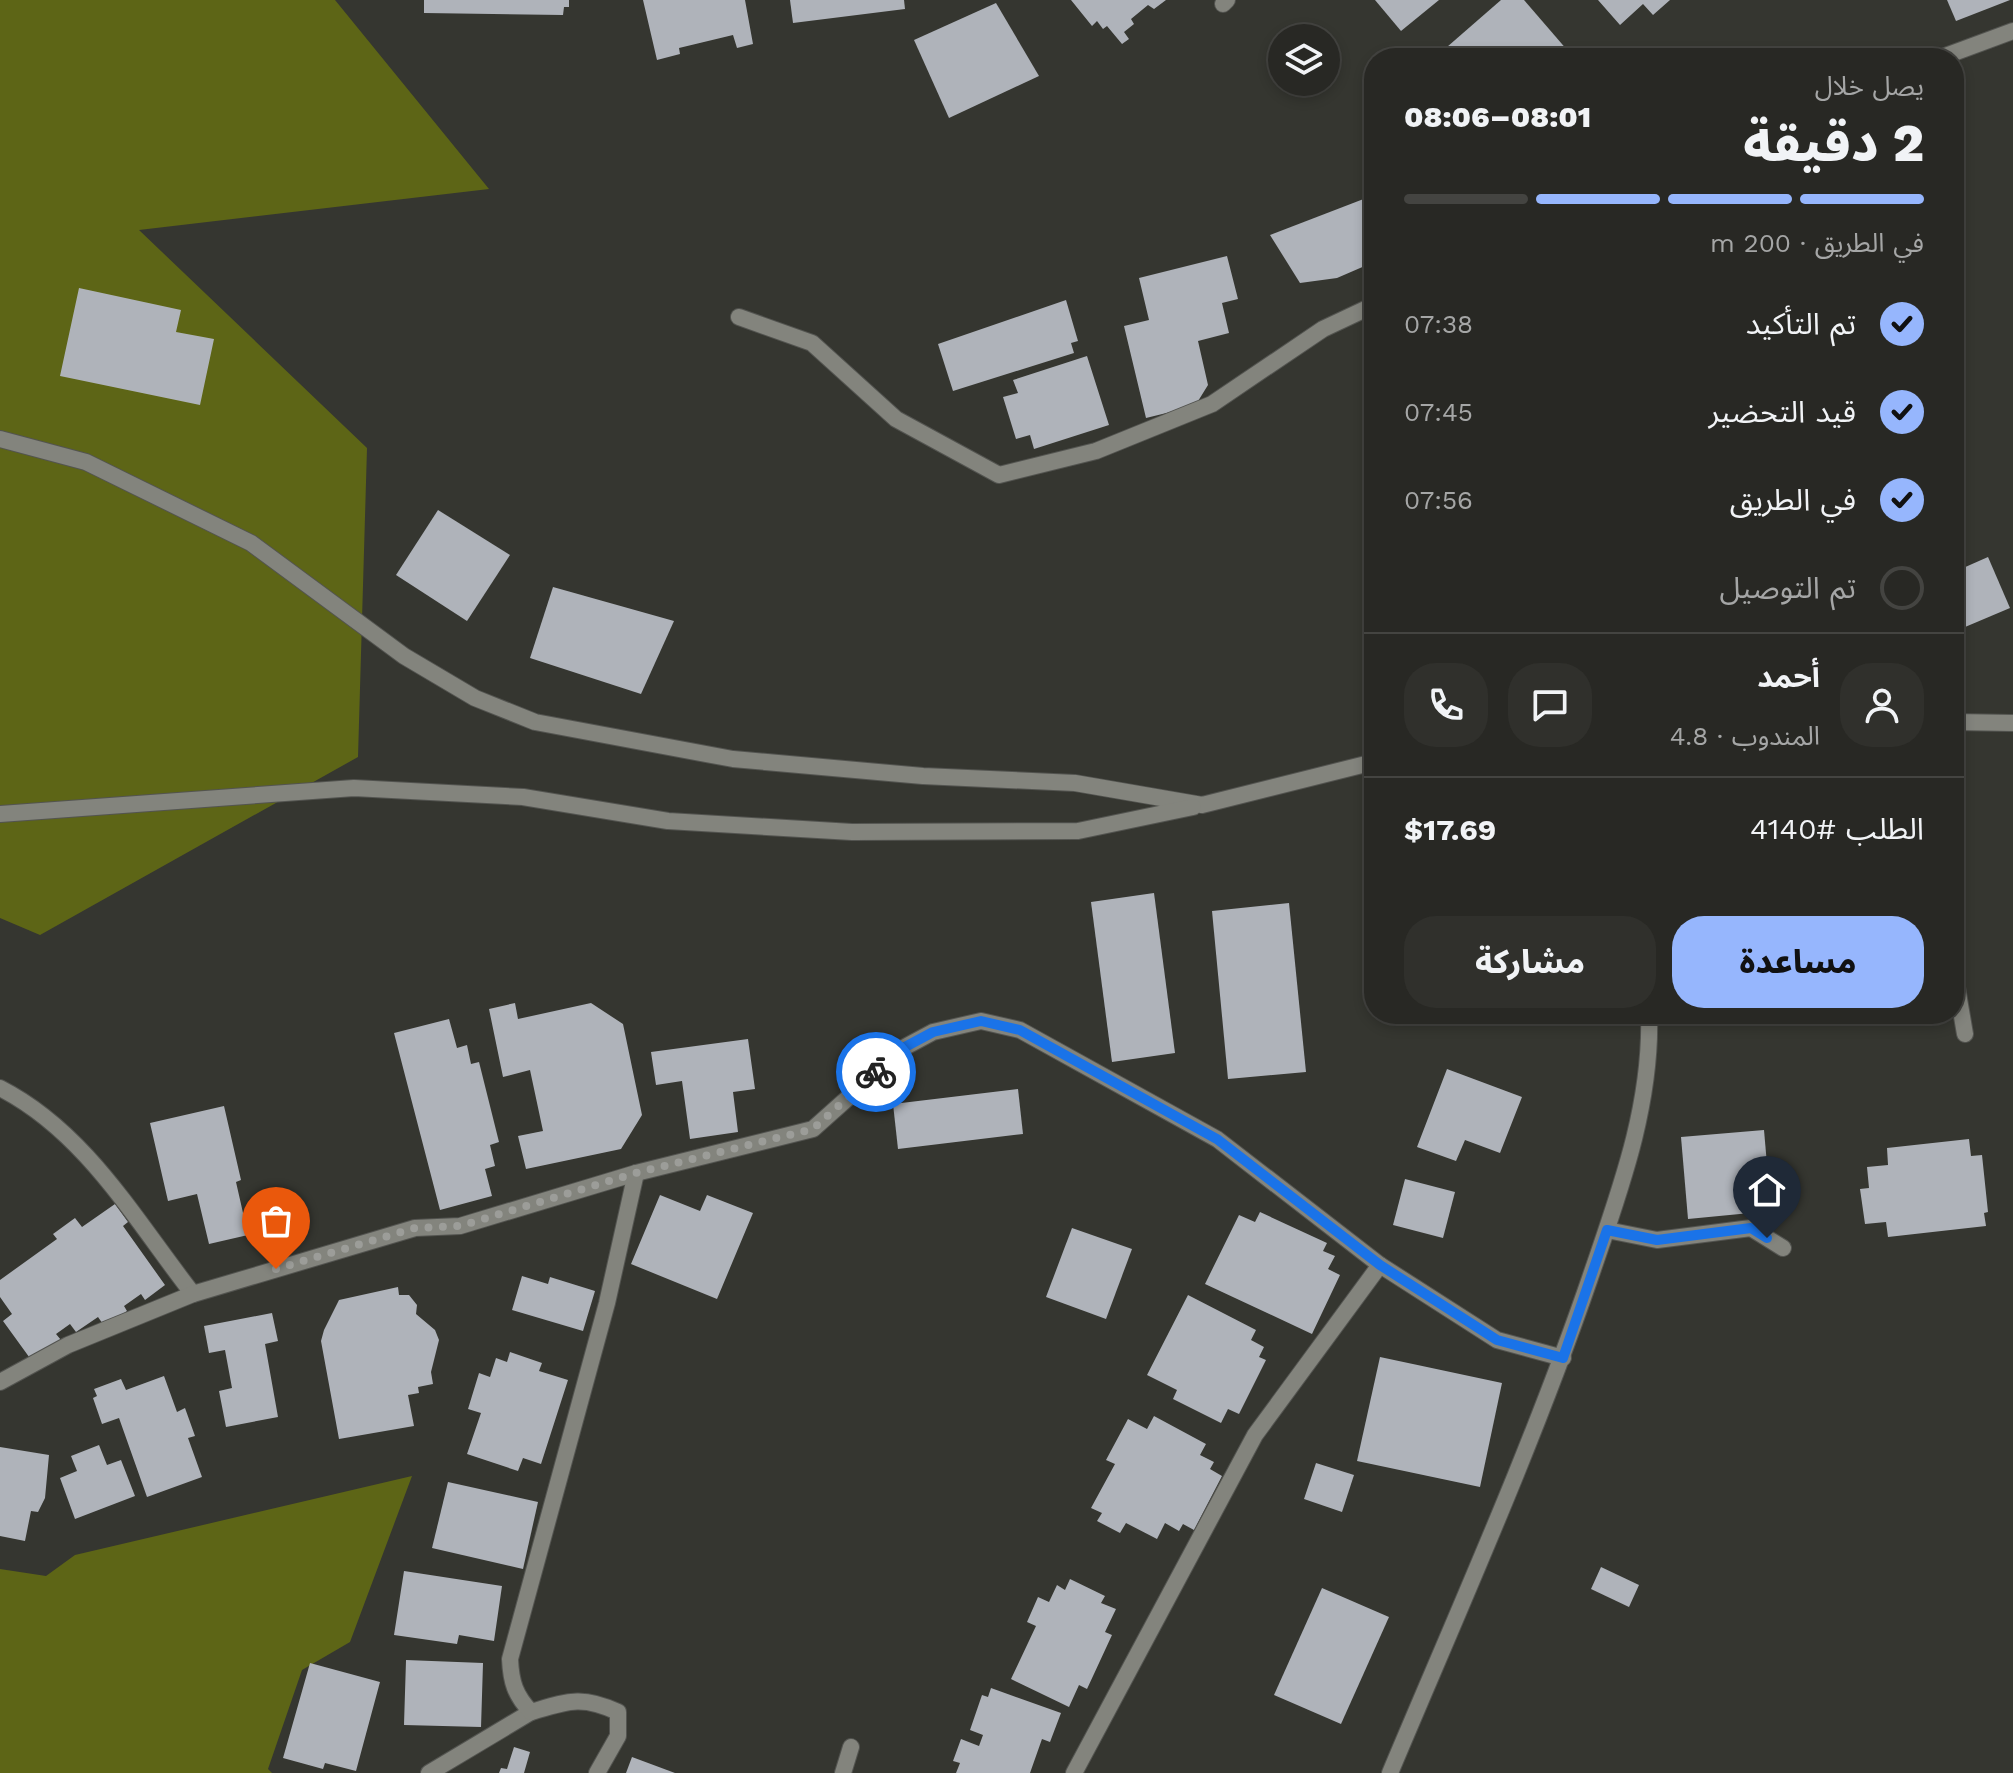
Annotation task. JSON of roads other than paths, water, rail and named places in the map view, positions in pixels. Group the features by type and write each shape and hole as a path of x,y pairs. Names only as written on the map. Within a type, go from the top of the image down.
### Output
{"street":[{"path":"1964,49 2013,31"},
{"path":"739,317 812,343 896,419 999,475 1096,451 1212,404 1323,329 1364,310"},
{"path":"0,439 86,462 251,543 404,656 475,698 535,722 733,759 923,776 1075,783 1202,805"},
{"path":"1964,722 2013,723"},
{"path":"0,814 354,788 523,797 668,821 852,832 1078,831 1202,805 1364,764"},
{"path":"0,1382 68,1345 193,1294 415,1228 460,1226 636,1173 813,1129 905,1047 933,1032 981,1021 1020,1030 1217,1139 1380,1265 1497,1340 1563,1358"},
{"path":"1390,1773 1563,1358 1630,1163 1650,1050 1649,1024"},
{"path":"1963,1024 1965,1034"},
{"path":"0,1088 31,1104 81,1148 193,1294"},
{"path":"531,1712 518,1698 511,1681 510,1659 607,1303 636,1173"},
{"path":"1607,1230 1657,1240 1751,1228 1783,1248"},
{"path":"1074,1773 1255,1435 1380,1265"},
{"path":"429,1773 531,1712 564,1702 591,1699 618,1712 618,1736 597,1773"},
{"path":"843,1773 851,1747"}]}
